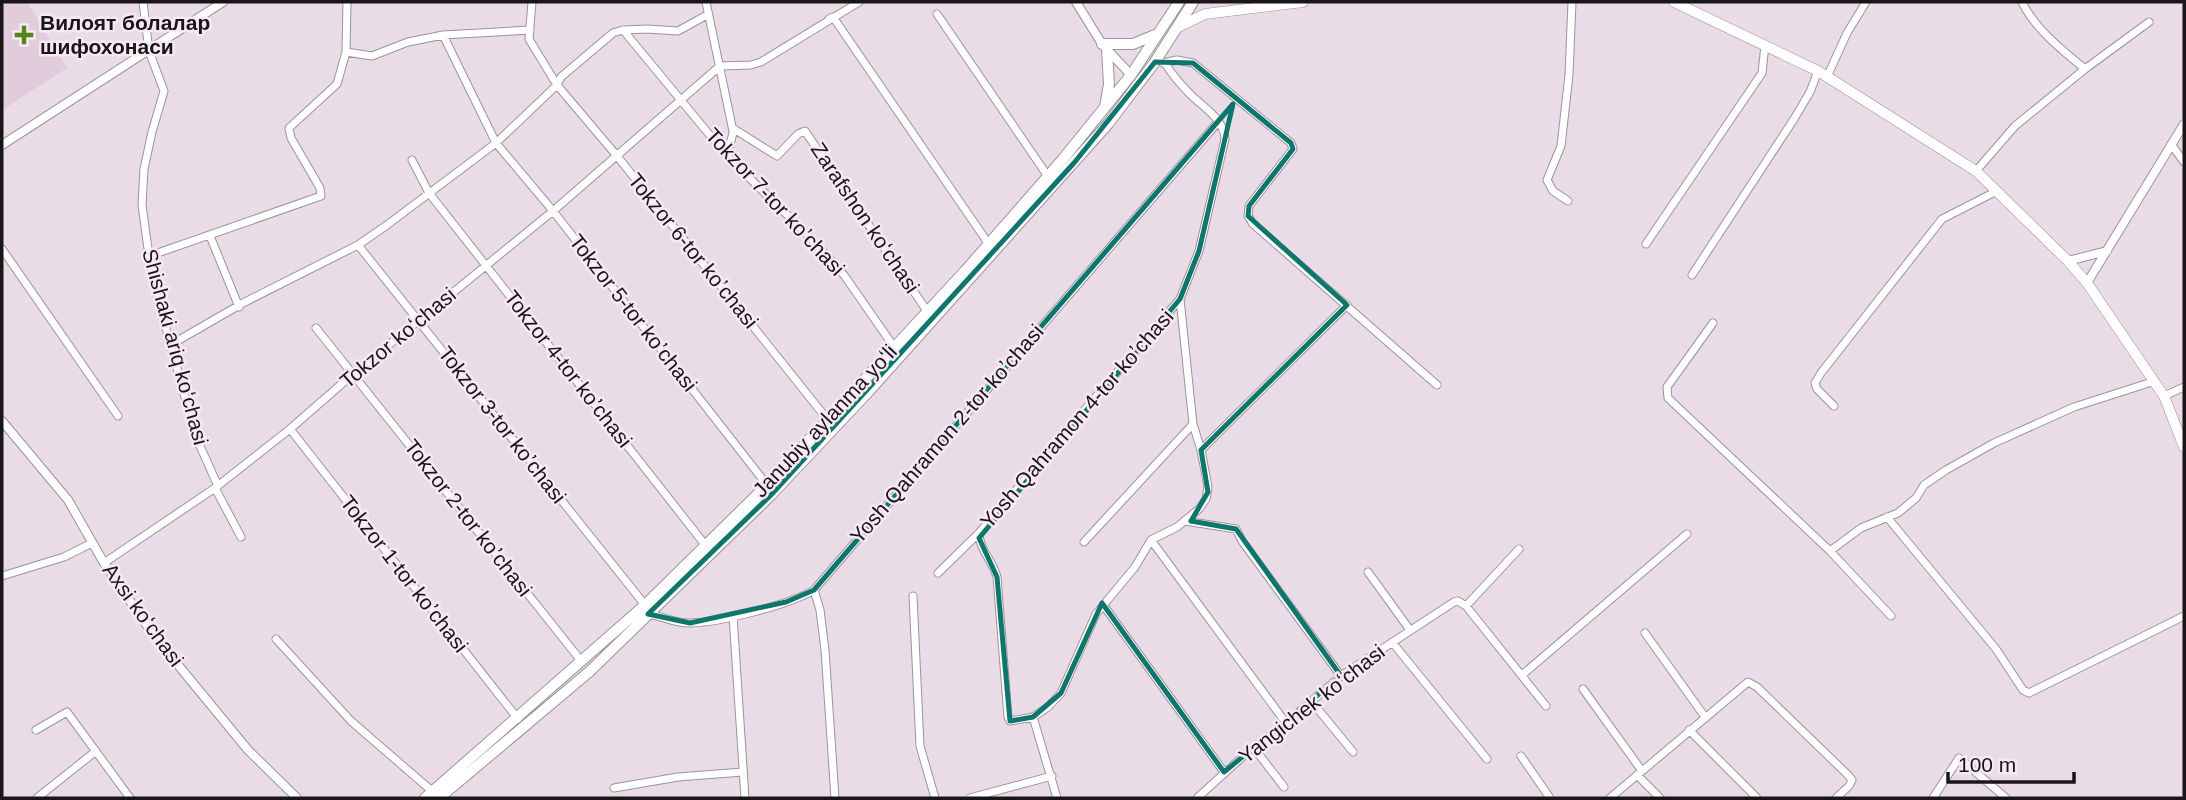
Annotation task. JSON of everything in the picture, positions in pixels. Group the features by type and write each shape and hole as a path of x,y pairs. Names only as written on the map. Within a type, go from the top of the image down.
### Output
{"highway":[{"name":"Janubiy aylanma yoʻli","path":"432,796 589,672 706,546 767,485 927,311 1105,109 1180,2"},
{"name":"Janubiy aylanma yoʻli","path":"432,796 582,663 647,610 771,495 870,390 1108,124 1160,62 1193,2"},
{"path":"1105,109 1109,84 1105,47 1133,44 1159,33"}],"main road":[{"path":"1178,27 1205,15 1254,5 1303,2"},
{"path":"1674,2 1822,74 1976,171 2087,283 2164,396 2184,447"}],"street":[{"name":"Shishaki ariq koʻchasi","path":"143,2 149,51 164,91 144,169 142,205 149,256 156,292 196,437 216,487 241,537"},
{"path":"2,145 223,2"},
{"path":"149,256 321,196 320,188 291,138 289,128 337,85 346,52 347,2"},
{"path":"346,52 372,56 408,42 443,35 530,30 532,2"},
{"path":"706,2 734,129 727,156"},
{"path":"683,100 720,66 761,62 859,2"},
{"path":"1076,2 1105,47 1131,75"},
{"path":"1569,201 1553,191 1546,180 1561,146 1569,75 1572,2"},
{"path":"1692,275 1794,119 1866,2"},
{"path":"2022,2 2027,12 2059,48 2085,69"},
{"path":"937,14 1047,175"},
{"path":"172,344 358,245 496,143 557,85 562,77 608,38 623,30 678,31 707,15"},
{"path":"833,17 988,243"},
{"path":"1976,171 2015,126 2085,69 2149,22"},
{"name":"Tokzor 6-tor koʼchasi","path":"530,30 532,46 557,85 827,419"},
{"name":"Tokzor 7-tor koʼchasi","path":"623,30 727,156 845,275 894,347"},
{"name":"Tokzor 5-tor koʼchasi","path":"443,35 496,143 553,211 767,485"},
{"path":"1646,244 1762,73 1765,45"},
{"path":"1160,62 1177,60 1193,64 1291,143 1293,149 1249,206 1248,216 1253,224 1437,385"},
{"path":"1057,798 1033,717 1061,694 1096,614 1135,567 1151,540 1177,527 1199,509 1208,492 1202,450 1193,424 1180,299 1199,251 1225,130 1160,62"},
{"name":"Tokzor koʻchasi","path":"104,563 216,487 290,429 683,100"},
{"name":"Yosh Qahramon 2-tor koʼchasi","path":"814,590 1219,121"},
{"path":"2087,283 2184,124"},
{"name":"Zarafshon koʻchasi","path":"734,129 777,156 801,131 809,134 927,311"},
{"path":"2171,145 2184,162"},
{"name":"Tokzor 4-tor koʼchasi","path":"412,160 429,193 706,546"},
{"path":"1834,406 1816,389 1815,383 1821,373 1942,219 1997,191"},
{"path":"211,236 239,307"},
{"name":"Tokzor 3-tor koʼchasi","path":"358,245 647,610"},
{"path":"2,249 118,416"},
{"path":"2068,261 2107,251"},
{"name":"Yosh Qahramon 4-tor koʼchasi","path":"1033,717 1013,722 1008,716 997,577 992,561 979,541 979,533 1180,299"},
{"path":"1202,450 1347,305"},
{"path":"1713,323 1667,387 1668,398 1830,551 1891,616"},
{"name":"Tokzor 2-tor koʼchasi","path":"316,328 582,663"},
{"path":"1830,551 1861,528 1909,506 1924,485 1994,443 2074,407 2155,381"},
{"path":"2164,396 2184,387"},
{"name":"Axsi koʻchasi","path":"2,421 68,500 104,563 155,637 248,750 293,797"},
{"path":"1084,542 1193,424"},
{"name":"Tokzor 1-tor koʼchasi","path":"290,429 518,719"},
{"path":"1887,517 1996,649 2023,690 2029,692 2184,616"},
{"path":"1185,520 1236,529 1341,676"},
{"path":"938,573 979,533"},
{"path":"1522,675 1687,534"},
{"path":"1151,540 1286,723"},
{"path":"2,576 64,557 92,543"},
{"path":"1519,549 1466,606 1546,706"},
{"path":"1367,572 1410,630"},
{"path":"647,610 690,623 733,616 786,602 814,590 820,610 825,650 835,798"},
{"path":"913,596 920,746 934,798"},
{"name":"Yangichek koʻchasi","path":"1203,796 1224,772 1341,676 1454,602 1458,601 1466,606"},
{"path":"1104,606 1224,772"},
{"path":"733,616 745,798"},
{"path":"1645,633 1705,717"},
{"path":"276,639 351,721 432,796"},
{"path":"1392,642 1487,759"},
{"path":"1610,798 1748,682 1757,687 1852,780 1836,798"},
{"path":"1583,689 1639,773 1660,798"},
{"path":"1312,702 1353,752"},
{"path":"36,730 67,712 130,798"},
{"path":"1689,730 1758,798"},
{"path":"1254,748 1284,787"},
{"path":"37,798 96,751"},
{"path":"1521,756 1550,798"},
{"path":"1933,798 1959,758 2006,798"},
{"path":"614,788 678,777 743,772"},
{"path":"970,798 1052,776"}],"highlighted area":[{"path":"1155,62 1193,63 1291,143 1293,149 1249,206 1248,216 1347,305 1201,450 1208,492 1191,521 1236,529 1341,676 1224,772 1102,603 1061,693 1033,717 1010,721 997,577 979,538 1180,299 1199,251 1233,104 814,590 786,602 690,623 648,614 771,495 1074,163"}],"shaded area":[{"name":"Вилоят болалар шифохонаси","path":"2,2 27,2 67,68 2,110"}],"place":[{"name":"Вилоят болалар шифохонаси","path":"24,35"}]}
